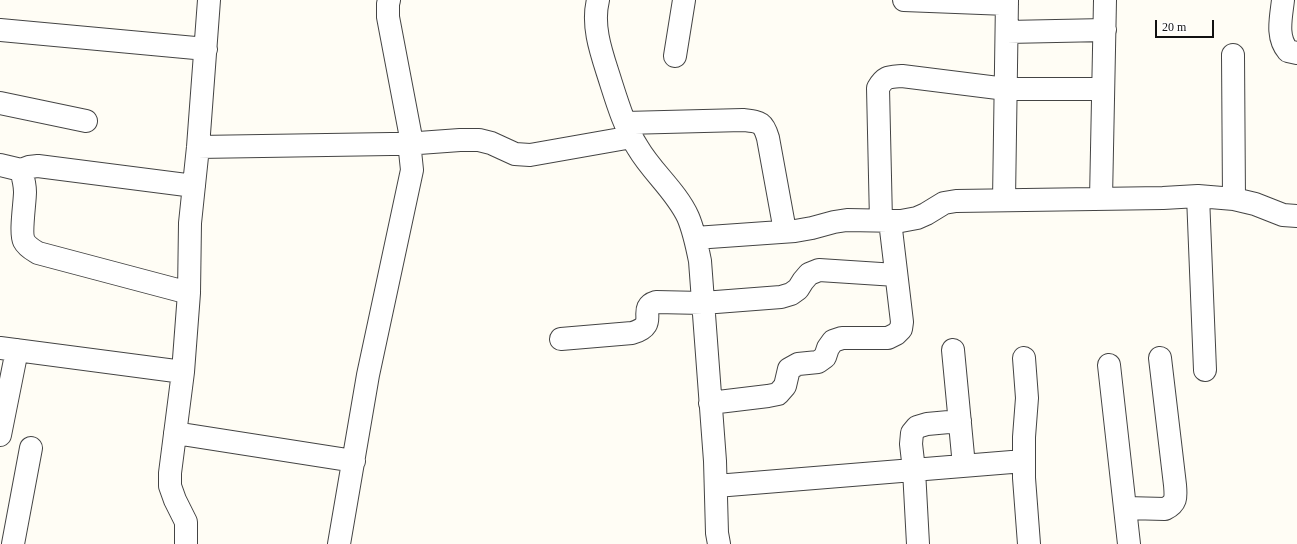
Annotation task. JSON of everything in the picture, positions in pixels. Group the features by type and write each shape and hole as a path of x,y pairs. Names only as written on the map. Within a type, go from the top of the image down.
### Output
{"street":[{"path":"186,544 186,522 170,486 170,473 182,372 189,293 190,223 198,147 209,0"},
{"path":"339,544 368,374 412,170 388,17 389,0"},
{"path":"598,0 596,7 600,47 628,130 638,149 678,200 688,216 695,238 700,261 716,486 717,533 719,544"},
{"path":"675,56 684,0"},
{"path":"904,0 1007,2 1004,200"},
{"path":"1101,198 1105,0"},
{"path":"1283,0 1280,34 1283,45 1288,51 1297,53"},
{"path":"0,30 206,49"},
{"path":"1006,32 1105,30"},
{"path":"1233,55 1234,199"},
{"path":"710,403 778,394 785,386 789,369 798,364 818,362 825,357 828,348 833,341 842,338 888,338 896,334 901,329 902,322 896,275 885,221 878,88 883,80 890,77 902,76 1006,88 1103,89"},
{"path":"0,103 86,121"},
{"path":"198,147 408,144 479,140 491,143 514,154 530,154 628,130 743,120 758,122 765,128 768,138 785,231"},
{"path":"0,165 21,170 38,166 194,186"},
{"path":"21,170 25,190 23,240 30,248 38,253 189,293"},
{"path":"695,238 812,228 847,220 901,221 917,218 944,203 1004,200 1163,198 1198,196 1234,199 1255,204 1283,215 1297,216"},
{"path":"1198,196 1205,370"},
{"path":"561,339 640,331 645,327 648,307 656,302 703,303 781,297 791,294 809,274 819,270 896,275"},
{"path":"0,435 9,349 182,372"},
{"path":"953,350 964,466"},
{"path":"1024,358 1027,398 1024,437 1024,478 1029,544"},
{"path":"1126,508 1165,509 1171,506 1176,499 1160,358"},
{"path":"1108,365 1126,508 1129,544"},
{"path":"918,544 911,444 912,433 917,427 927,424 960,421"},
{"path":"175,433 354,461"},
{"path":"13,544 31,448"},
{"path":"716,486 1024,461"}]}
